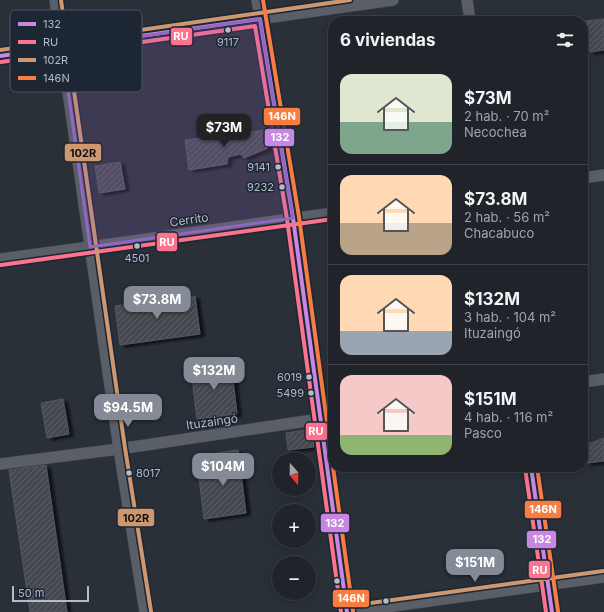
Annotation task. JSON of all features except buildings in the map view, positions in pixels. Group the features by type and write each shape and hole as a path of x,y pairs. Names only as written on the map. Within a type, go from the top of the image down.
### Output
{"street":[{"path":"55,0 56,10"},
{"path":"257,0 293,218 348,612 604,576"},
{"path":"142,36 393,0"},
{"path":"467,0 469,16"},
{"path":"0,56 10,55"},
{"path":"68,92 119,449 145,612"},
{"path":"588,177 604,175"},
{"name":"Cerrito","path":"0,259 328,213"},
{"path":"588,381 604,379"},
{"name":"Ituzaingó","path":"0,464 119,449 328,418"},
{"path":"532,472 552,612"}],"highlighted area":[{"path":"260,19 293,218 90,247 62,48"}],"transit line":[{"name":"102R","path":"61,0 62,10"},
{"name":"146N","path":"263,0 299,217 328,429"},
{"name":"102R","path":"142,30 350,0"},
{"name":"132","path":"260,19 293,218 347,612"},
{"name":"132","path":"142,36 260,19"},
{"name":"RU","path":"142,42 255,26 287,219 341,612"},
{"name":"102R","path":"0,50 10,49"},
{"name":"132","path":"0,56 10,55"},
{"name":"RU","path":"1,62 10,61"},
{"name":"102R","path":"74,92 125,448 151,611"},
{"name":"RU","path":"1,265 328,220"},
{"name":"146N","path":"334,472 353,611"},
{"name":"RU","path":"526,472 546,612"},
{"name":"132","path":"532,472 552,612"},
{"name":"146N","path":"538,472 558,611"},
{"name":"102R","path":"349,606 603,571"}],"place":[{"name":"9117","path":"228,30"},
{"name":"9141","path":"278,167"},
{"name":"9232","path":"282,187"},
{"name":"4501","path":"137,246"},
{"name":"6019","path":"309,377"},
{"name":"5499","path":"311,393"},
{"name":"8017","path":"129,473"}]}
